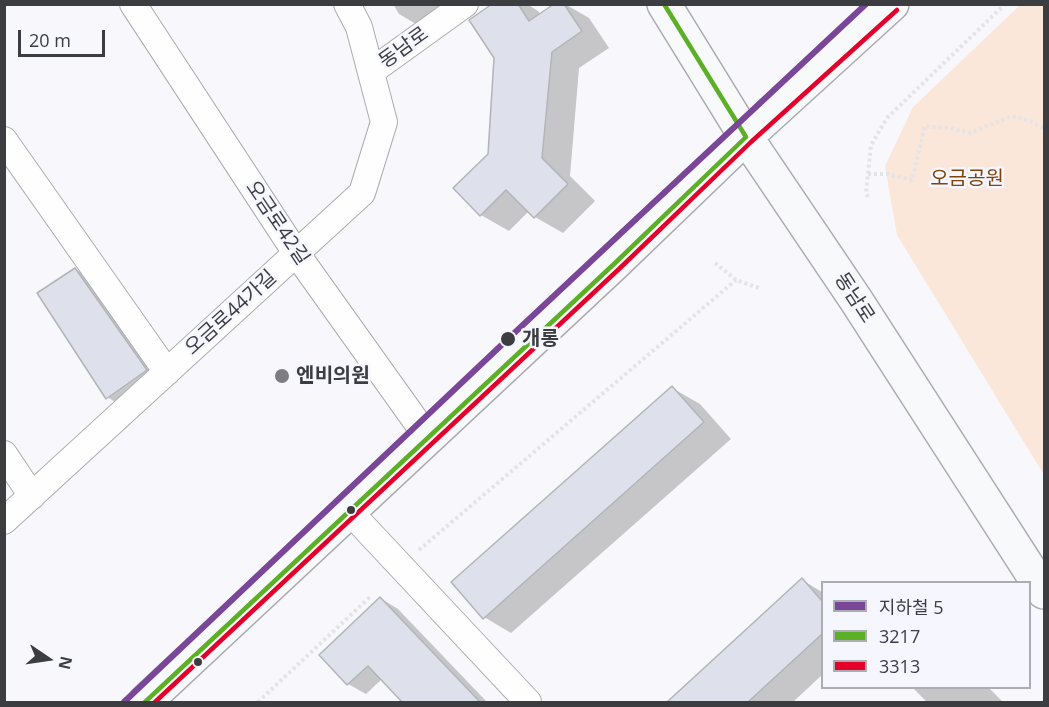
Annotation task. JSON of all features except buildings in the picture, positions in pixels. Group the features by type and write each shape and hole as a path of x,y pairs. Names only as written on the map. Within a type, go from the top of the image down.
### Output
{"main road":[{"name":"동남로","path":"664,4 746,137 856,300 1044,592"},
{"path":"145,702 746,137 892,4"}],"street":[{"name":"오금로42길","path":"133,4 296,253 428,438"},
{"name":"오금로44가길","path":"4,521 362,193 384,122 359,27 347,4"},
{"name":"동남로","path":"372,71 465,4"},
{"name":"오금로44가길","path":"4,140 167,372"},
{"path":"4,454 32,496"},
{"path":"349,511 528,702"}],"path":[{"path":"868,197 871,145 887,118 1005,4"},
{"path":"868,174 888,174 912,180 925,126 971,133 1011,116 1044,128"},
{"path":"715,263 736,280 759,288"},
{"path":"419,550 736,280"},
{"path":"258,702 371,596"}],"green space":[{"name":"오금공원","path":"1020,5 1044,5 1044,475 897,235 885,166 913,107"}],"metro line":[{"name":"5","path":"124,702 866,4"}],"transit line":[{"name":"3217","path":"664,4 746,137"},
{"name":"3313","path":"155,702 619,269 751,142 897,10"},
{"name":"3217","path":"145,702 614,264 746,137"}],"place":[{"name":"개롱","path":"508,339"},
{"name":"엔비의원","path":"282,376"}]}
